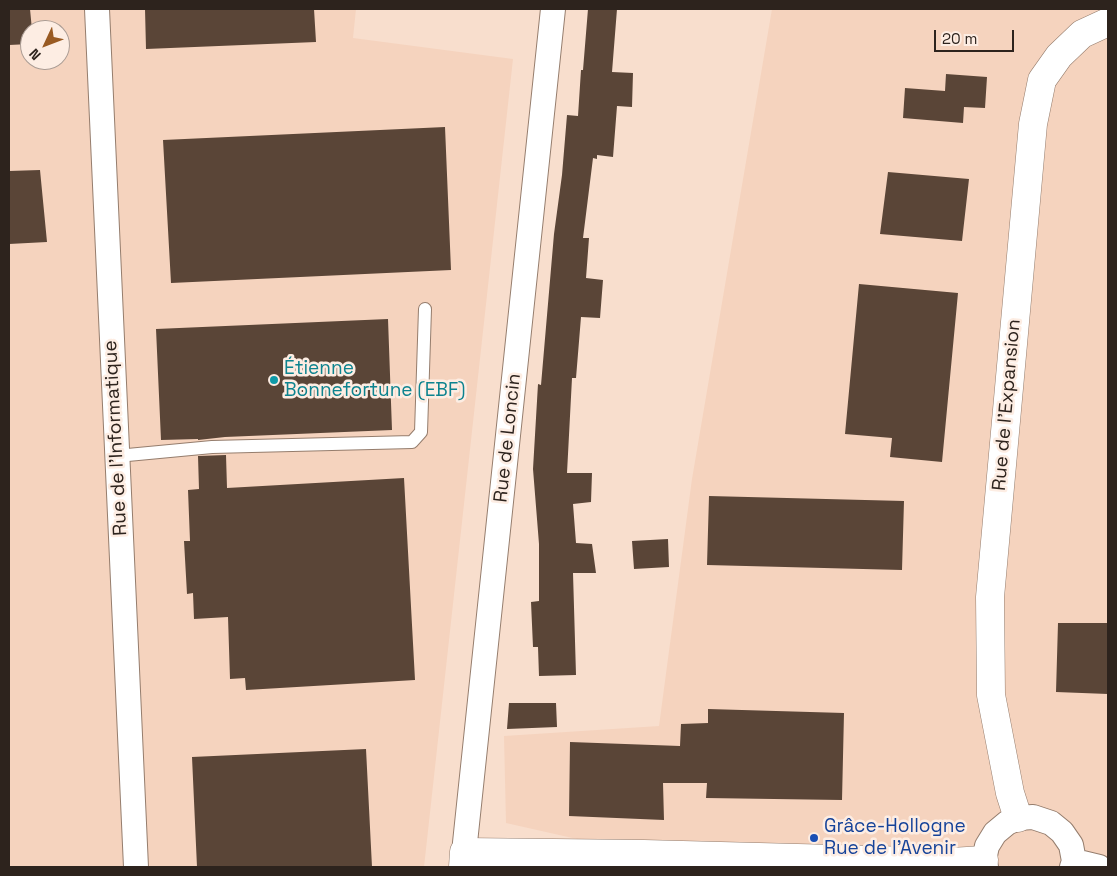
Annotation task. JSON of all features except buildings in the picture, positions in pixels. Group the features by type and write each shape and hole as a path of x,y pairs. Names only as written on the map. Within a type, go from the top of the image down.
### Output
{"street":[{"name":"Rue de l'Informatique","path":"97,9 136,867"},
{"name":"Rue de Loncin","path":"464,860 553,9"},
{"name":"Rue de l'Expansion","path":"1018,818 1010,793 991,695 990,597 1033,124 1042,80 1059,56 1082,34 1108,22"},
{"path":"464,860 644,854 985,864 987,846 995,833 1007,823 1018,818 1033,817 1051,823 1062,832 1071,845 1073,864 1099,867"}],"lane":[{"path":"117,456 212,448 412,442 421,432 425,309"}],"shaded area":[{"path":"9,9 356,9 353,38 513,59 424,867 9,867"},
{"path":"772,9 1108,9 1108,867 629,867 630,851 506,823 504,736 659,726 692,479"}],"place":[{"name":"Étienne Bonnefortune (EBF)","path":"274,380"},
{"name":"Grâce-Hollogne Rue de l'Avenir","path":"814,838"}]}
